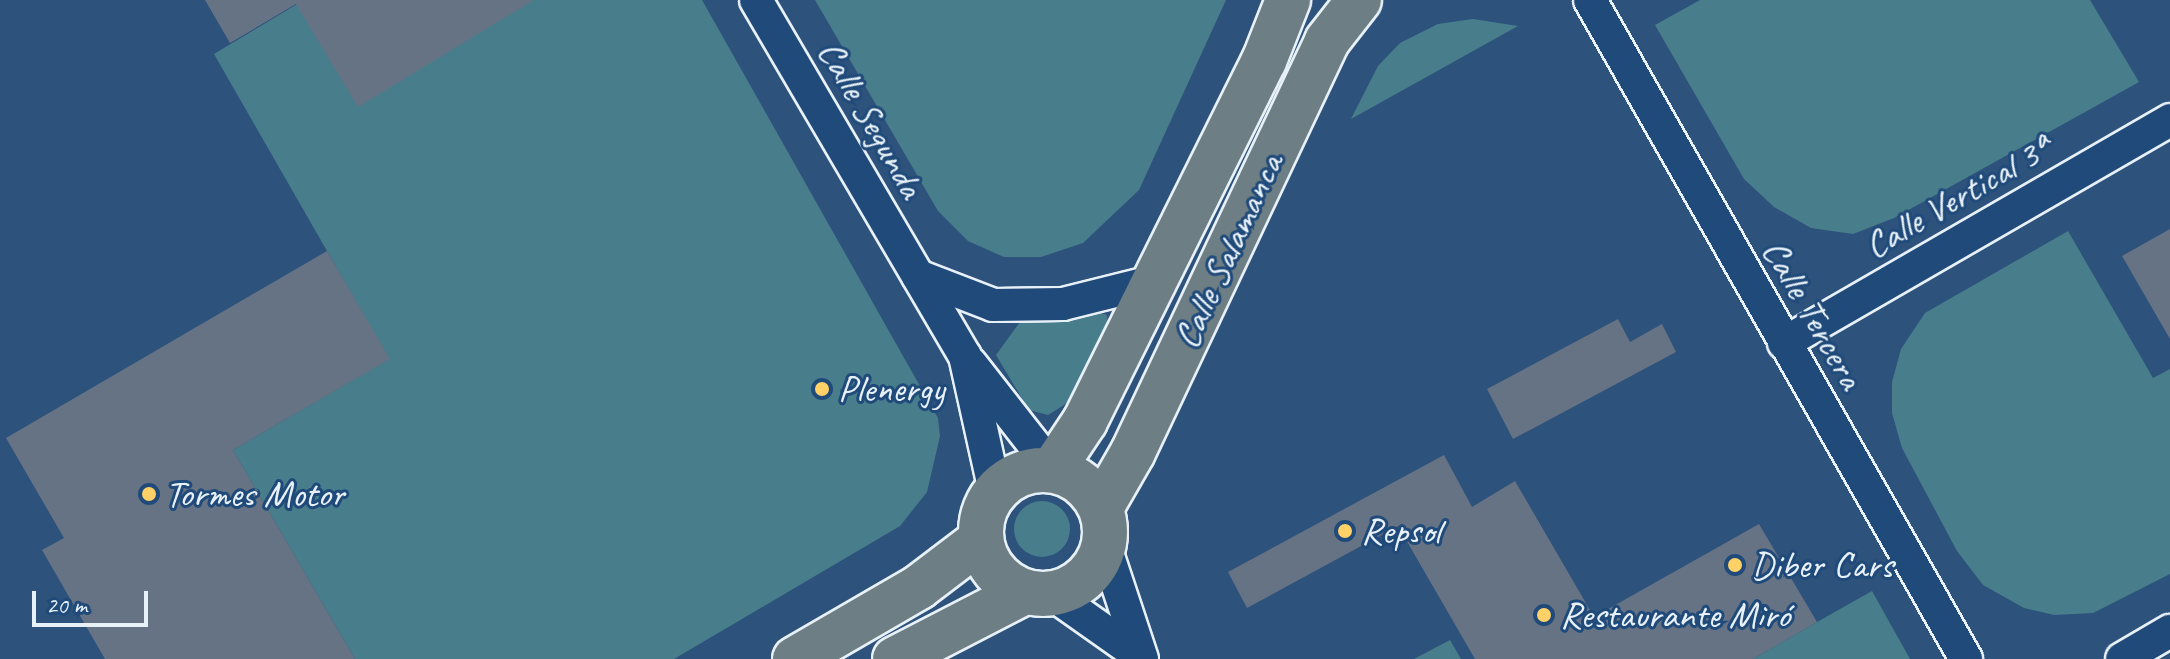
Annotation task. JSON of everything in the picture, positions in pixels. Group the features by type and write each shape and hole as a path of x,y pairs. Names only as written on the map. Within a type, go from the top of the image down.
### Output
{"main road":[{"name":"Calle Salamanca","path":"1053,469 1085,421 1151,282 1264,61 1288,0"},
{"name":"Calle Salamanca","path":"1104,526 1133,452 1327,41 1359,0"},
{"path":"895,659 1038,593 1086,579 1104,526 1082,481 1053,469 1020,475 995,491 980,519 981,540 995,572 1038,593"},
{"path":"795,659 919,587 981,540"}],"street":[{"name":"Calle Segunda","path":"756,0 965,356 1053,469"},
{"name":"Calle Tercera","path":"1587,3 1966,659"},
{"name":"Calle Vertical 3ª","path":"1784,343 2170,120"},
{"path":"918,276 993,305 1063,304 1151,282"},
{"name":"Calle Segunda","path":"965,356 995,491"},
{"path":"1104,526 1141,658"},
{"path":"1038,593 1141,658"},
{"path":"2122,659 2170,631"}],"green space":[{"path":"304,0 702,0 938,418 940,436 927,492 900,526 674,659 355,659 233,450 389,359 214,54"},
{"path":"815,0 1226,0 1139,190 1083,243 1041,257 1004,257 968,241 938,211"},
{"path":"1700,0 2090,0 2139,82 1894,218 1853,234 1811,228 1774,207 1744,179 1655,25"},
{"path":"1473,19 1518,26 1351,119 1378,66 1400,43 1438,24"},
{"path":"2068,231 2153,378 2170,369 2170,574 2093,613 2054,615 2024,608 1983,585 1957,551 1902,448 1892,413 1892,382 1901,349 1925,313"},
{"path":"1094,311 1107,315 1108,322 1072,400 1048,415 1029,410 996,355 1020,322 1069,320"},
{"path":"1042,501 1062,509 1070,529 1062,549 1042,557 1022,549 1014,529 1022,509"},
{"path":"1872,591 1910,659 1753,659 1817,622"},
{"path":"1450,640 1461,659 1414,659"}],"building":[{"path":"205,0 534,0 358,107 296,4 230,43"},
{"path":"2170,229 2170,339 2122,256"},
{"name":"Tormes Motor","path":"327,251 390,359 233,450 355,659 105,659 42,550 64,538 6,438"},
{"name":"Repsol","path":"1618,319 1630,342 1662,324 1676,352 1513,439 1487,389"},
{"path":"1444,455 1472,507 1515,481 1594,617 1759,524 1817,622 1753,659 1475,659 1398,526 1247,608 1228,572"}],"place":[{"name":"Plenergy","path":"822,389"},
{"name":"Tormes Motor","path":"149,494"},
{"name":"Repsol","path":"1345,531"},
{"name":"Diber Cars","path":"1735,565"},
{"name":"Restaurante Miró","path":"1544,615"}]}
